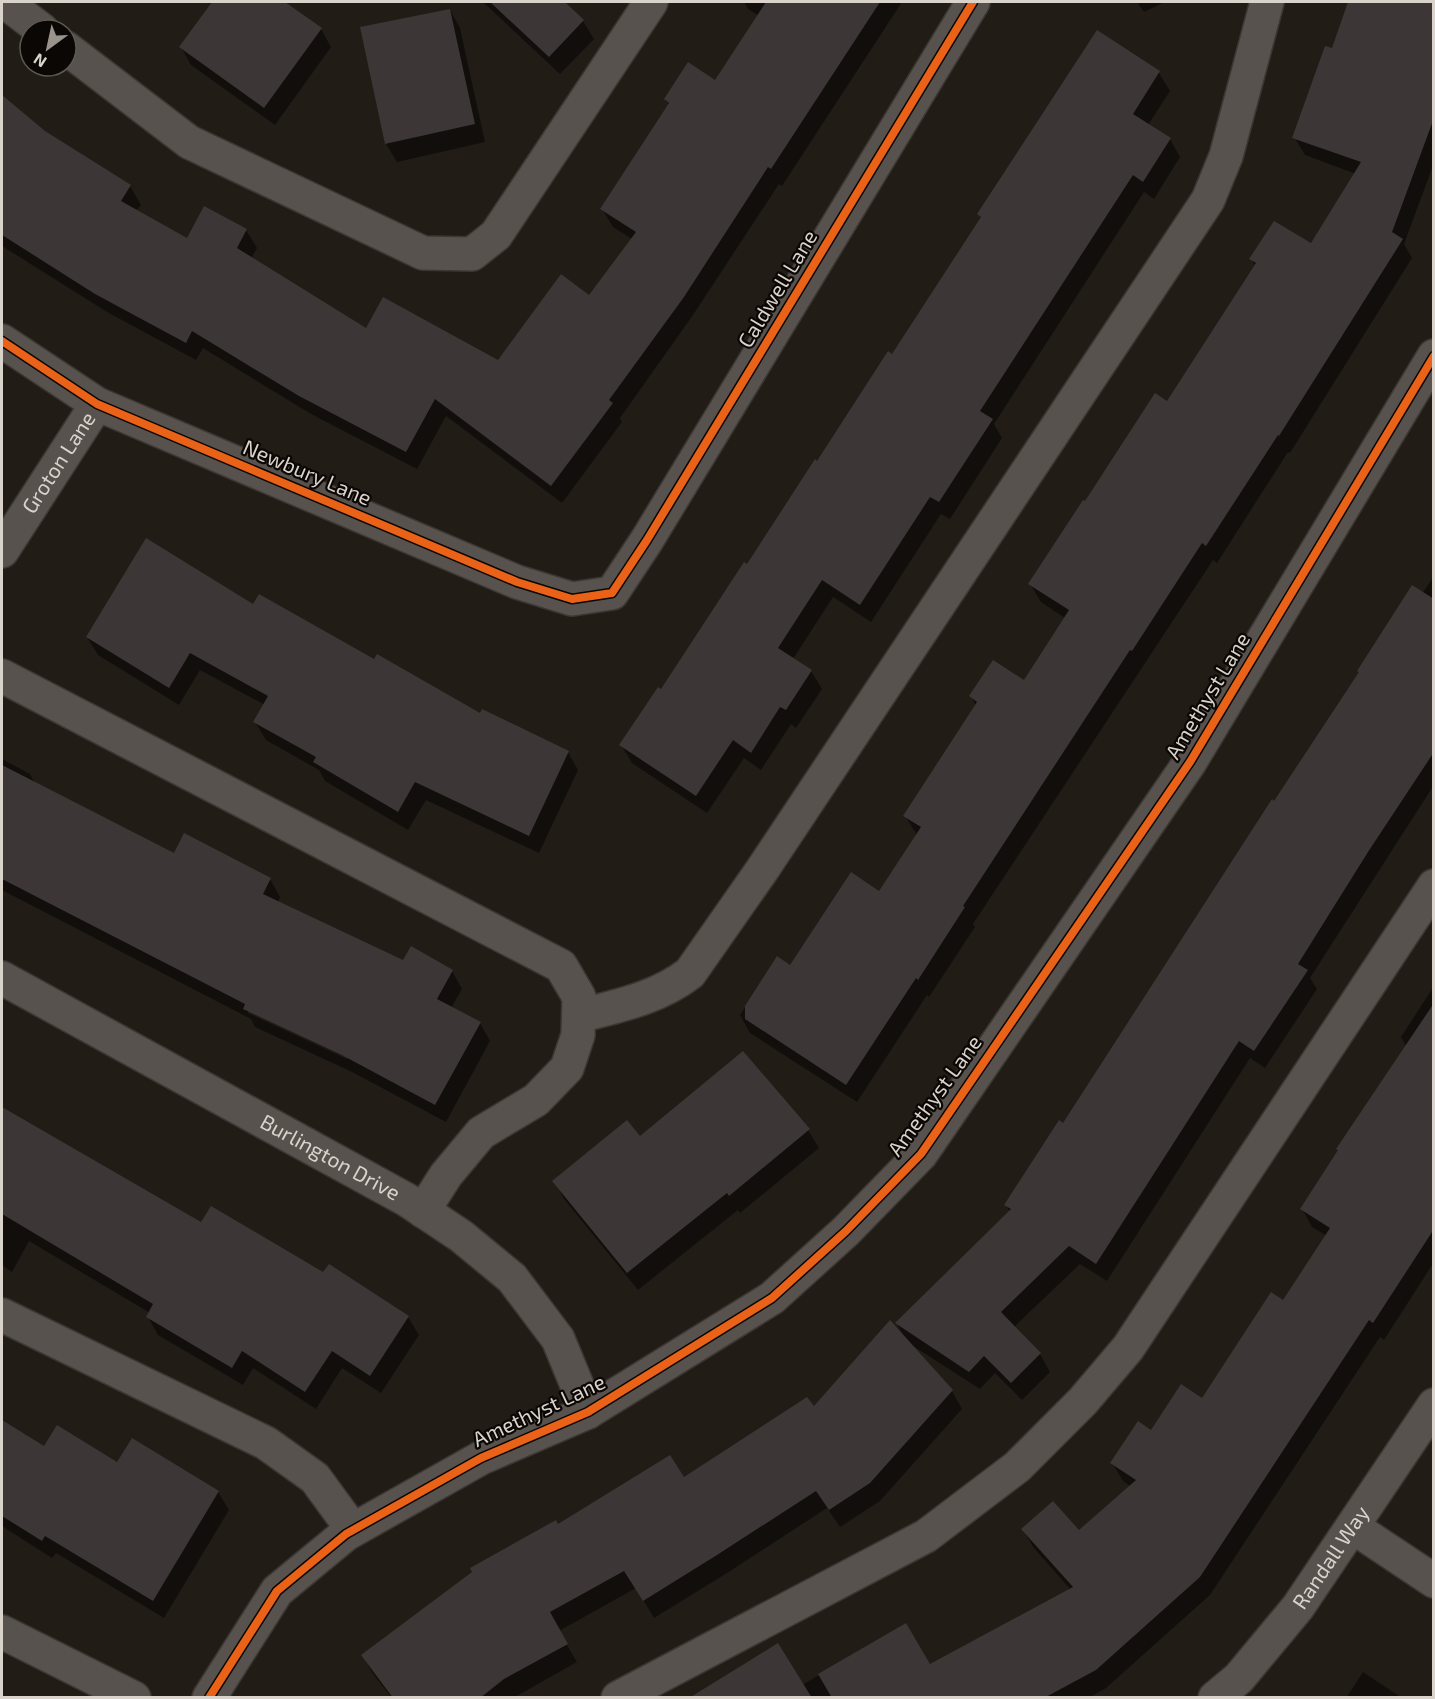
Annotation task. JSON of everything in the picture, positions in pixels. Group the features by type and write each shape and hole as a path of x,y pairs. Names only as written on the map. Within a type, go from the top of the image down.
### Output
{"street":[{"path":"5,2 26,18"},
{"path":"78,57 189,142 423,253 472,254 496,235 651,2"},
{"name":"Caldwell Lane","path":"612,593 647,540 973,2"},
{"path":"579,1016 648,997 677,983 690,973 762,870 1208,200 1226,156 1267,2"},
{"name":"Newbury Lane","path":"2,341 97,404 517,582 572,599 612,593"},
{"name":"Amethyst Lane","path":"209,1698 277,1591 353,1530 481,1458 588,1412 772,1298 846,1231 921,1154 1190,762 1434,356"},
{"name":"Groton Lane","path":"2,551 97,404"},
{"path":"2,676 561,966 579,997 578,1035 567,1068 536,1100 481,1133 446,1175 423,1211"},
{"path":"618,1698 926,1536 1017,1467 1083,1401 1128,1348 1434,886"},
{"name":"Burlington Drive","path":"2,978 423,1211 461,1236 513,1278 558,1339 588,1412"},
{"path":"2,1315 266,1443 315,1478 353,1530"},
{"name":"Randall Way","path":"1215,1698 1239,1678 1298,1607 1434,1405"},
{"path":"1353,1527 1434,1581"},
{"path":"2,1632 134,1698"}],"building":[{"path":"212,2 285,2 322,28 264,108 179,47"},
{"path":"490,2 565,2 584,20 549,57"},
{"path":"766,2 880,2 771,169 768,167 684,297 609,400 613,403 551,486 435,399 406,452 299,396 192,331 186,343 95,294 2,235 2,95 45,131 131,185 121,201 187,238 204,206 247,229 237,248 366,328 383,297 498,360 561,274 589,295 636,232 600,209 669,103 664,99 688,62 715,80"},
{"path":"1348,2 1434,2 1434,118 1392,232 1403,239 1279,436 1206,546 1202,543 1132,651 1130,650 963,906 965,907 918,980 916,978 846,1085 745,1019 745,1006 777,956 790,965 851,872 879,891 921,827 903,816 977,702 969,696 993,660 1024,680 1069,610 1028,584 1083,500 1085,501 1155,393 1167,401 1256,263 1249,259 1274,221 1311,243 1361,162 1292,138 1325,46 1332,48"},
{"path":"450,9 475,124 385,144 360,27"},
{"path":"1097,30 1160,71 1133,114 1171,138 1143,182 1133,175 980,411 993,419 939,502 930,497 860,605 822,580 778,648 812,670 786,710 780,707 751,753 733,740 696,796 619,745 658,687 661,689 744,562 747,564 888,351 892,354 981,217 977,214"},
{"path":"146,538 253,604 259,594 374,659 377,654 480,713 482,709 569,751 529,836 415,782 398,812 313,762 316,757 253,722 268,696 190,653 169,688 86,637"},
{"path":"1412,585 1434,599 1434,752 1298,964 1308,970 1254,1051 1239,1041 1096,1264 1069,1246 1001,1312 1041,1353 1011,1383 984,1356 969,1372 895,1323 1011,1209 1004,1205 1059,1120 1063,1123 1272,799 1274,801 1359,672 1357,671"},
{"path":"2,765 174,853 184,833 271,878 263,894 403,960 411,946 453,970 437,999 481,1022 435,1105 340,1054 243,1009 245,1004 2,879"},
{"path":"1434,1003 1434,1229 1373,1323 1369,1320 1200,1577 1096,1670 1044,1698 832,1698 818,1674 906,1623 930,1664 1073,1587 1021,1529 1053,1501 1079,1530 1136,1480 1110,1463 1138,1421 1151,1430 1181,1384 1202,1398 1271,1292 1283,1300 1330,1228 1300,1209 1338,1150 1336,1149"},
{"path":"743,1051 810,1129 729,1196 727,1193 627,1273 552,1181 627,1120 640,1136"},
{"path":"2,1107 201,1222 211,1206 323,1272 329,1264 409,1316 370,1376 332,1351 305,1392 242,1351 232,1368 146,1317 153,1304 2,1214"},
{"path":"890,1320 953,1390 870,1483 829,1510 816,1491 643,1601 624,1571 550,1612 568,1644 504,1679 480,1698 393,1698 361,1655 472,1572 470,1568 556,1520 558,1524 670,1455 684,1477 807,1397 814,1406"},
{"path":"2,1420 44,1446 57,1425 117,1462 132,1438 219,1491 153,1601 45,1536 42,1541 2,1516"},
{"path":"778,1643 812,1698 689,1698"}],"cycle path":[{"path":"2,341 97,404 517,582 572,599 612,593 647,540 973,2"},
{"path":"209,1698 277,1591 346,1534 481,1458 588,1412 772,1298 846,1231 921,1154 1190,762 1434,356"}]}
